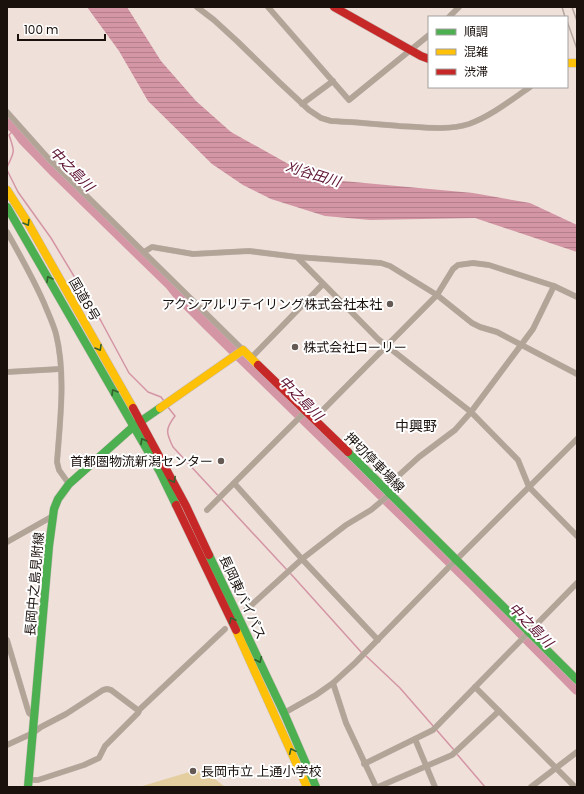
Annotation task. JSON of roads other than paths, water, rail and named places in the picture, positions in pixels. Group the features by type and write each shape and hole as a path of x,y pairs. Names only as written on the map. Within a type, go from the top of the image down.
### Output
{"main road":[{"path":"334,7 428,58"},
{"name":"国道8号","path":"7,190 28,223 141,421"},
{"name":"国道8号","path":"7,207 134,426"},
{"path":"141,421 243,350"},
{"name":"押切停車場線","path":"243,350 252,357 387,491 453,563 529,632 577,680"},
{"name":"長岡中之島見附線","path":"28,783 53,516 58,499 69,484 141,421"},
{"name":"長岡東バイパス","path":"141,421 197,528 284,713 316,787"},
{"name":"長岡東バイパス","path":"134,426 183,518 273,708 308,787"}],"street":[{"path":"197,7 238,42 302,104 320,118 331,121 448,128 470,123 500,108 529,88"},
{"path":"268,7 349,100 428,35"},
{"path":"450,16 459,7"},
{"path":"302,104 333,81"},
{"path":"7,112 48,158 243,350"},
{"path":"21,230 8,234 36,286 51,318 56,334 60,369 61,402 57,462 59,470 69,484"},
{"path":"144,252 152,247 193,254 249,251 297,258 381,263 390,266 437,295 476,325 498,332 577,374"},
{"path":"297,258 378,339 471,412 518,460 529,487 577,536"},
{"path":"314,419 437,295 453,269 458,265 473,263 489,265 554,286 577,297"},
{"path":"252,357 323,284"},
{"path":"245,611 302,559 346,525 371,510 419,456 455,430 471,412 533,329 554,286"},
{"path":"7,372 60,369"},
{"path":"206,510 234,484 306,411"},
{"path":"284,713 333,684 577,439"},
{"path":"234,484 378,640"},
{"path":"7,542 53,516"},
{"path":"364,764 433,730 577,583"},
{"path":"28,783 99,758 105,746 139,711 225,629"},
{"path":"7,640 29,713 34,717"},
{"path":"333,684 346,723 364,764 377,787 452,755 499,711"},
{"path":"475,687 574,787"},
{"path":"7,745 33,733 101,691 107,689 111,690 139,711"},
{"path":"415,739 435,787"},
{"path":"530,787 577,752"}],"water":[{"name":"刈谷田川","path":"87,7 127,7 161,61 196,101 231,132 292,166 343,181 473,193 530,203 577,225 577,252 475,218 370,220 325,216 271,199 243,185 212,164 148,101 119,51"}],"waterway":[{"name":"中之島川","path":"7,123 15,129 23,140 55,173 170,285 181,299 209,327 471,583 577,690"},
{"path":"7,167 12,158 13,151 9,135 15,129"},
{"path":"7,170 18,192 51,238 101,321 129,373 148,392 161,397 164,401"},
{"path":"167,406 175,416 168,428 169,438 173,447 287,570"},
{"path":"290,573 362,653"},
{"path":"365,655 400,688 454,750"},
{"path":"456,753 485,787"}],"railway":[{"path":"562,7 565,16"},
{"path":"572,7 577,21"},
{"path":"568,24 577,49"}],"place":[{"name":"アクシアルリテイリング株式会社本社","path":"390,304"},
{"name":"株式会社ローリー","path":"295,347"},
{"name":"首都圏物流新潟センター","path":"221,461"},
{"name":"長岡市立 上通小学校","path":"193,771"}],"district":[{"name":"中興野","path":"416,426"}]}
